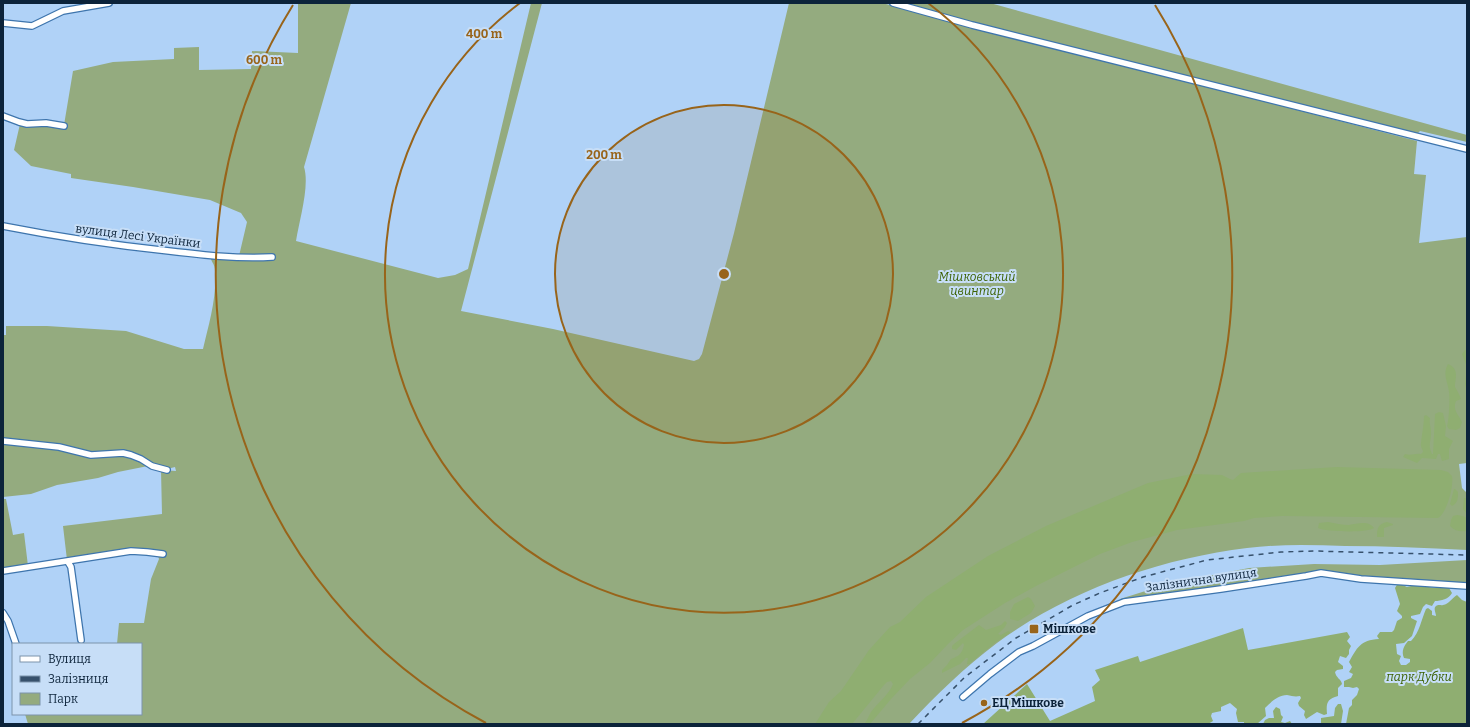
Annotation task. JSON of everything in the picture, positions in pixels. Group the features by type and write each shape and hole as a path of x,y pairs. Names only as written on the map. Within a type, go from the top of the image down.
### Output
{"street":[{"path":"3,22 32,26 63,11 109,3"},
{"path":"893,3 980,27 1467,149"},
{"path":"3,116 27,124 46,123 64,126"},
{"name":"вулиця Лесі Українки","path":"3,226 65,238 121,246 238,258 272,258"},
{"path":"3,441 60,447 91,455 123,453 141,458 152,466 167,470"},
{"path":"3,571 131,551 162,554"},
{"path":"68,562 71,567 81,640"},
{"name":"Залізнична вулиця","path":"964,697 990,674 1019,652 1088,616 1124,602 1221,589 1321,573 1361,578 1467,586"},
{"path":"3,613 8,621 16,643"}],"green space":[{"name":"Мішковський цвинтар","path":"298,3 351,3 304,167 306,184 296,241 438,278 455,275 468,269 531,3 542,3 461,311 553,329 694,361 699,359 702,354 734,233 789,3 882,3 1417,141 1414,174 1426,175 1419,243 1467,237 1467,463 1459,464 1462,488 1467,493 1467,550 1375,546 1271,546 1214,553 1148,569 1085,593 1054,607 1025,624 997,643 962,672 909,724 28,724 25,715 142,715 142,643 117,643 119,623 144,623 151,579 159,559 158,556 148,551 67,560 63,526 162,514 161,470 176,471 175,467 167,469 159,467 131,454 99,454 3,440 3,335 6,335 6,326 47,326 126,331 184,349 203,349 215,291 215,268 210,253 239,256 247,222 241,213 210,200 71,178 71,174 31,166 14,150 20,124 64,125 73,71 113,62 174,59 174,48 199,47 199,70 251,69 252,51 298,53"},
{"path":"901,3 990,3 1467,135 1467,142 1420,131 1417,134 951,17"},
{"path":"1465,350 1467,350 1467,367 1462,354"},
{"path":"1448,364 1452,366 1455,371 1455,387 1461,399 1456,401 1455,404 1455,410 1462,422 1460,428 1456,430 1449,429 1447,426 1449,415 1449,395 1445,371"},
{"path":"1467,367 1467,391 1465,384"},
{"path":"1439,412 1443,413 1446,426 1445,436 1453,441 1449,449 1449,459 1442,461 1440,454 1438,454 1436,459 1422,458 1417,463 1403,457 1405,454 1421,454 1423,452 1421,444 1424,416 1426,415 1430,418 1430,447 1433,454 1435,414"},
{"path":"3,442 45,447 81,454 131,456 148,466 98,478 57,485 31,494 3,497"},
{"path":"1337,467 1441,470 1448,472 1452,476 1451,492 1444,511 1438,518 1282,516 1254,518 1244,521 1177,530 1132,542 1100,554 1036,586 1005,603 963,630 930,663 910,679 870,724 865,723 871,712 891,688 893,684 891,681 884,685 852,724 815,724 829,702 841,691 869,650 890,627 900,622 926,597 988,556 1046,526 1148,483 1192,474 1222,475 1233,480 1241,473"},
{"path":"1454,489 1458,492 1458,498 1457,502 1452,506 1450,504"},
{"path":"1464,498 1467,498 1467,514 1463,509"},
{"path":"3,499 6,499 13,535 24,533 28,566 3,570"},
{"path":"1457,515 1467,518 1467,531 1458,531 1450,526 1453,516"},
{"path":"1328,522 1346,525 1366,523 1374,528 1364,531 1347,531 1318,528 1319,523"},
{"path":"1387,522 1393,525 1384,528 1384,537 1377,537 1379,527"},
{"path":"1467,560 1467,584 1361,577 1326,571 1121,601 1120,599 1171,583 1249,568 1314,564 1380,565"},
{"name":"парк Дубки","path":"1398,583 1407,587 1416,585 1435,588 1446,587 1449,588 1452,593 1445,599 1435,601 1432,606 1426,604 1420,614 1411,616 1411,618 1417,621 1412,636 1404,643 1396,644 1397,654 1401,656 1399,661 1401,665 1406,665 1410,662 1410,659 1404,658 1403,649 1408,641 1411,641 1416,634 1426,609 1428,608 1432,611 1432,615 1436,616 1436,606 1447,603 1457,595 1462,600 1467,602 1467,724 1346,724 1349,708 1352,705 1352,700 1357,695 1359,689 1357,687 1344,687 1344,681 1351,678 1353,674 1349,672 1352,667 1349,662 1354,653 1363,643 1379,639 1377,636 1380,632 1392,632 1397,621 1402,618 1397,611 1400,604 1395,588"},
{"path":"1028,597 1035,606 1031,613 1018,621 1010,619 1010,612 1014,604"},
{"path":"1005,621 1007,623 1005,627 998,634 1001,635 1008,631 1010,633 996,642 969,664 967,664 968,658 966,658 960,664 942,673 942,670 951,659 958,656 962,651 964,645 963,643 956,650 952,649 954,644 979,625 986,630 1001,625"},
{"path":"1243,628 1248,650 1347,632 1350,637 1347,641 1351,646 1349,654 1346,658 1340,656 1338,662 1343,666 1343,669 1335,672 1342,684 1338,688 1338,696 1329,700 1328,702 1327,714 1324,715 1317,712 1306,719 1304,715 1305,711 1299,706 1298,703 1301,698 1300,696 1284,695 1272,701 1265,708 1266,716 1257,724 1244,724 1244,722 1238,722 1236,713 1237,709 1230,703 1221,707 1221,711 1212,713 1211,716 1213,721 1208,724 983,724 1027,684 1050,721 1095,701 1092,687 1100,680 1095,670 1138,656 1140,662"},
{"path":"1338,704 1341,704 1343,711 1341,724 1321,724 1321,718 1334,716 1335,708"},
{"path":"1276,707 1280,709 1283,717 1281,722 1285,723 1290,721 1292,724 1263,724 1265,720 1274,718 1273,711"}],"railway":[{"path":"918,724 965,677 1016,638 1073,605 1143,577 1207,560 1281,552 1314,551 1467,555"}],"place":[{"name":"Мішкове","path":"1034,629"},
{"name":"ЕЦ Мішкове","path":"984,703"}]}
